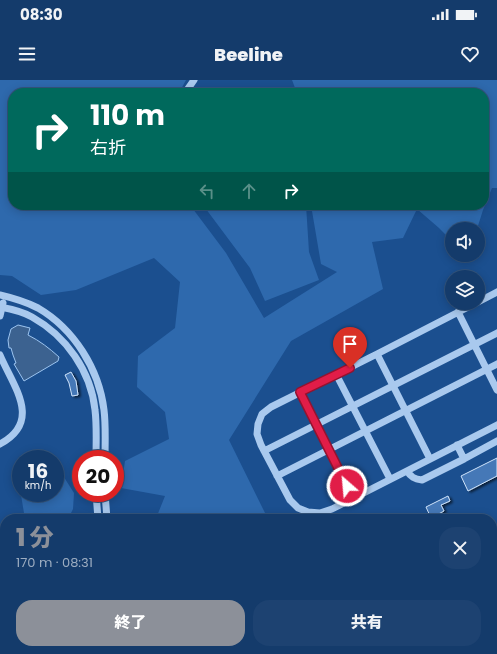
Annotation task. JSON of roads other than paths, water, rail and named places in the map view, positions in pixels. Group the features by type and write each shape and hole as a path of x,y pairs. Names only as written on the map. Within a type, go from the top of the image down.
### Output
{"street":[{"path":"485,298 497,292"},
{"path":"0,316 2,296 25,302 61,325 74,339 86,357 98,385 104,410 106,450"},
{"path":"1,307 31,316 49,328 76,356 86,374 92,393 95,410 96,450"},
{"path":"462,310 271,407 262,414 258,424 257,434 261,445 290,500 298,508 308,512 320,512 332,509 497,425"},
{"path":"458,312 497,390"},
{"path":"264,451 497,333"},
{"path":"377,354 430,459"},
{"path":"0,355 18,392 22,403 23,413 17,429 0,444"},
{"path":"277,476 497,364"},
{"path":"336,374 390,479"},
{"path":"300,392 354,498"},
{"path":"407,471 410,476 422,480 497,441"},
{"path":"457,445 464,459"},
{"path":"97,502 98,514"},
{"path":"106,502 107,514"}]}
